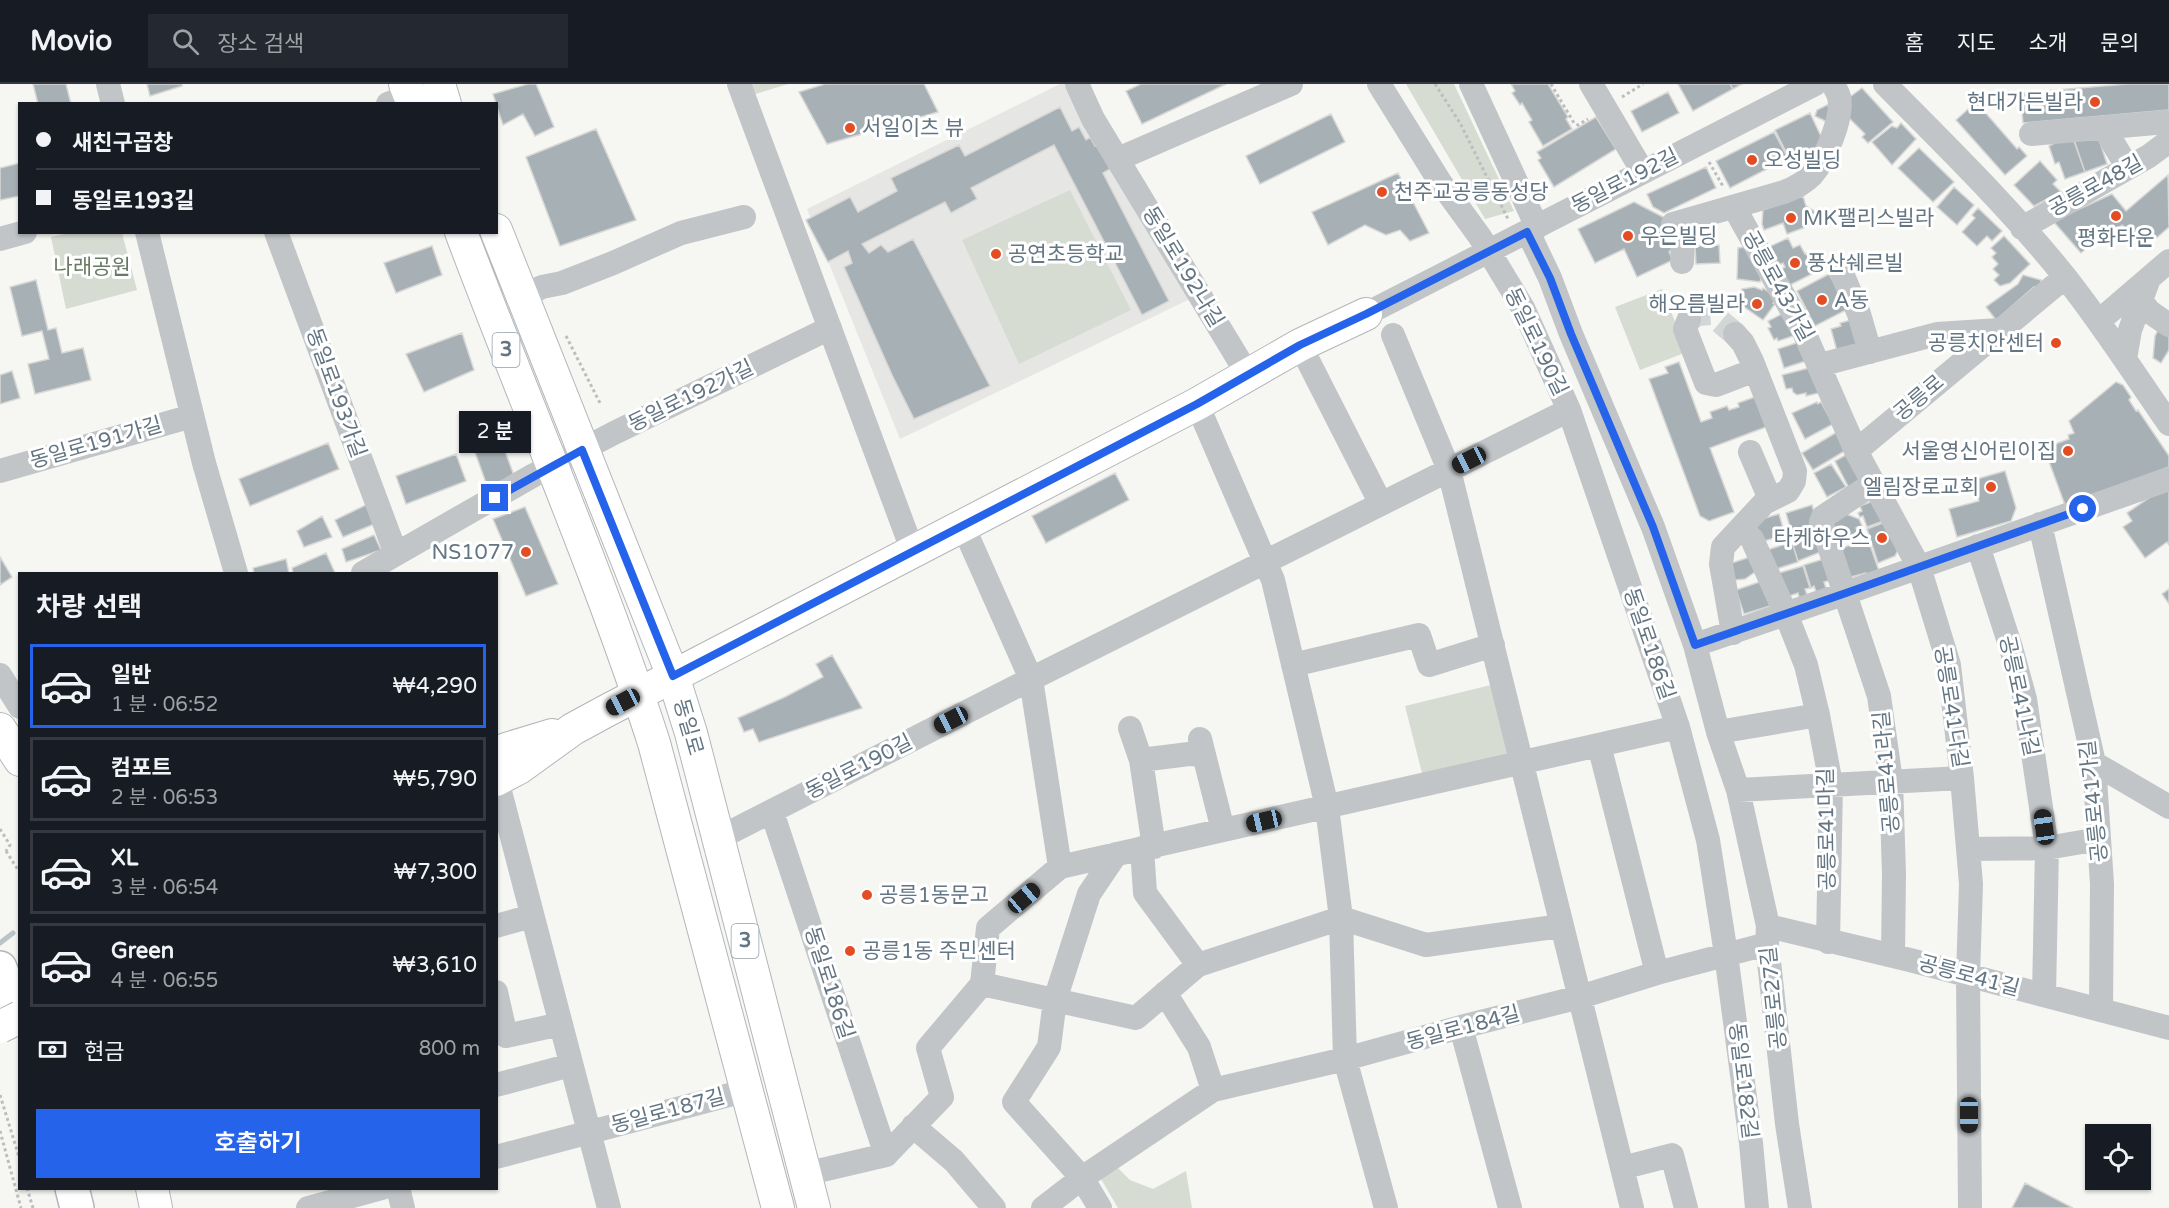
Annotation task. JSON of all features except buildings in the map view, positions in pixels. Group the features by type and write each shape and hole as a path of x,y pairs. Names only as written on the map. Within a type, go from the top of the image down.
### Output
{"highway":[{"path":"1,969 18,1013"},
{"path":"72,1190 77,1208"}],"main road":[{"path":"415,92 440,102"},
{"name":"동일로","path":"462,234 553,466 654,743 778,1208"},
{"name":"동일로","path":"498,234 673,676 691,734 814,1208"},
{"name":"동일로192길","path":"500,768 519,768 573,729 638,694 1197,404 1300,345 1366,314"},
{"path":"0,729 18,757"},
{"path":"0,1027 18,1019"},
{"path":"152,1190 156,1208"}],"street":[{"path":"108,84 113,102"},
{"path":"739,84 913,552"},
{"name":"동일로192나길","path":"1077,84 1093,118 1248,375"},
{"path":"1118,159 1291,84"},
{"name":"동일로190길","path":"718,838 1569,410 1523,308 1489,251 1440,182 1379,84"},
{"name":"공릉로27길","path":"1471,84 1525,227 1550,278 1571,334 1653,527 1695,645 1718,732 1738,790 1767,935 1787,1124 1800,1208"},
{"path":"1592,84 1643,172"},
{"name":"동일로192길","path":"1366,314 1489,251 1525,227 1643,172 1815,84"},
{"name":"공릉로43가길","path":"1682,262 1679,223 1793,189 1819,166 1840,116 1839,98 1833,84"},
{"path":"1885,84 1991,193 2065,277 2099,321 2169,424"},
{"path":"2104,128 2128,168"},
{"path":"2031,134 2104,128 2167,131"},
{"name":"공릉로48길","path":"2022,228 2149,156 2167,131"},
{"name":"공릉로43가길","path":"1734,207 1804,332 1857,451 1919,567"},
{"path":"524,296 542,287 562,283 613,263 681,233 744,217"},
{"path":"0,239 18,234"},
{"path":"147,234 192,416 236,572"},
{"name":"동일로193가길","path":"277,234 396,554"},
{"path":"1841,271 1859,314 1870,352"},
{"path":"2099,321 2157,271"},
{"path":"2125,359 2130,330 2141,301 2157,271"},
{"name":"공릉로","path":"1857,451 2065,277"},
{"path":"2141,301 2150,312 2169,324"},
{"path":"1689,319 1685,329 1706,383 1716,386 1755,370"},
{"name":"동일로192가길","path":"365,572 582,450 830,328"},
{"name":"공릉로43가길","path":"1820,365 1937,334 2000,330"},
{"path":"1733,633 1721,564 1723,548 1758,508 1770,499 1788,491 1794,481 1795,471 1755,370 1743,343 1735,334"},
{"path":"1393,335 1449,470 1632,1208"},
{"path":"1300,345 1381,504"},
{"path":"1197,404 1273,580 1327,807 1341,918 1346,1059 1386,1208"},
{"name":"동일로186길","path":"982,984 988,928 1060,867 1678,727 1569,410"},
{"name":"동일로191가길","path":"0,471 192,416"},
{"path":"1750,452 1770,499"},
{"path":"1695,645 2169,478"},
{"name":"공릉로41라길","path":"1874,483 1822,520 1822,526 1879,696 1891,781 1894,874 1893,956"},
{"name":"공릉로41가길","path":"2040,524 2094,763 2102,884 2101,1010"},
{"path":"963,526 1031,679 1060,867"},
{"name":"공릉로41마길","path":"1752,539 1806,665 1831,784 1828,942"},
{"name":"공릉로41나길","path":"1978,546 2025,699 2047,848 2044,995"},
{"name":"공릉로41다길","path":"1919,567 1949,665 1971,884 1968,976 1970,1208"},
{"path":"1293,665 1419,635 1430,665 1493,645"},
{"path":"0,675 18,704"},
{"path":"1718,732 1818,716"},
{"path":"1678,727 1708,840 1726,954"},
{"path":"1130,728 1141,760 1148,848 1145,893 1198,965"},
{"path":"1599,745 1657,973"},
{"path":"1141,760 1189,754 1202,747 1223,830"},
{"path":"2094,763 2169,807"},
{"name":"동일로187길","path":"500,768 532,916 589,1132"},
{"name":"공릉로41다길","path":"1831,784 1962,778"},
{"path":"1738,790 1831,784"},
{"name":"동일로186길","path":"772,812 886,1155"},
{"path":"1968,849 2047,848 2099,839"},
{"path":"1100,1208 1082,1178 1014,1102 1049,1047 1055,1000 1089,894 1116,854"},
{"path":"498,925 532,916"},
{"path":"805,1174 886,1155 942,1097 928,1048 982,984 1136,1018 1198,965 1341,918 1426,945 1561,926"},
{"name":"동일로184길","path":"1043,1208 1082,1178 1213,1090 1346,1059 1580,997 1726,954 1767,935"},
{"name":"공릉로41길","path":"1767,935 1828,942 1893,956 2169,1028"},
{"name":"동일로182길","path":"1726,954 1751,1143 1757,1208"},
{"path":"1165,993 1199,1047 1213,1090"},
{"path":"498,1001 506,1036 561,1024"},
{"path":"1461,1027 1510,1208"},
{"path":"498,1084 571,1065"},
{"name":"동일로187길","path":"498,1156 748,1090"},
{"path":"914,1126 954,1161 994,1208"},
{"path":"589,1132 609,1208"},
{"path":"1622,1168 1672,1155 1686,1208"},
{"path":"308,1208 375,1190"},
{"path":"398,1190 403,1208"}],"path":[{"path":"1435,84 1525,227"},
{"path":"1551,84 1575,124 1597,113"},
{"path":"1709,160 1734,207"},
{"path":"561,326 600,403"},
{"path":"0,829 10,845 6,851"},
{"path":"0,851 6,851"},
{"path":"6,851 18,870"},
{"path":"0,1095 18,1154"},
{"path":"0,1131 21,1208"},
{"path":"28,1190 33,1208"}],"shaded area":[{"name":"공연초등학교","path":"1060,84 1081,84 1190,299 900,439 807,209"}],"green space":[{"path":"744,84 788,84 749,96"},
{"path":"1406,84 1454,84 1514,211 1485,219"},
{"path":"1070,190 1131,310 1019,364 962,240"},
{"name":"나래공원","path":"64,234 122,234 137,290 66,309 51,237"},
{"path":"1662,289 1687,352 1640,370 1615,307"},
{"path":"1495,684 1514,758 1424,781 1405,706"},
{"path":"1114,1164 1130,1180 1153,1189 1186,1171 1192,1208 1118,1208 1101,1179"}],"waterway":[{"path":"0,943 13,933"}],"tunnel":[{"path":"1689,319 1698,314 1710,313 1735,334"}],"place":[{"name":"현대가든빌라","path":"2095,102"},
{"name":"서일이츠 뷰","path":"850,128"},
{"name":"오성빌딩","path":"1752,160"},
{"name":"천주교공릉동성당","path":"1382,192"},
{"name":"평화타운","path":"2116,216"},
{"name":"MK팰리스빌라","path":"1791,218"},
{"name":"우은빌딩","path":"1628,236"},
{"name":"공연초등학교","path":"996,254"},
{"name":"풍산쉐르빌","path":"1795,263"},
{"name":"A동","path":"1822,300"},
{"name":"해오름빌라","path":"1757,304"},
{"name":"공릉치안센터","path":"2056,343"},
{"name":"서울영신어린이집","path":"2068,451"},
{"name":"엘림장로교회","path":"1991,487"},
{"name":"타케하우스","path":"1882,538"},
{"name":"NS1077","path":"526,552"},
{"name":"공릉1동문고","path":"867,895"},
{"name":"공릉1동 주민센터","path":"850,951"}],"route":[{"path":"495,498 582,450 673,676 1197,404 1300,345 1527,232 1550,278 1571,334 1653,527 1695,645 2083,509"}]}
